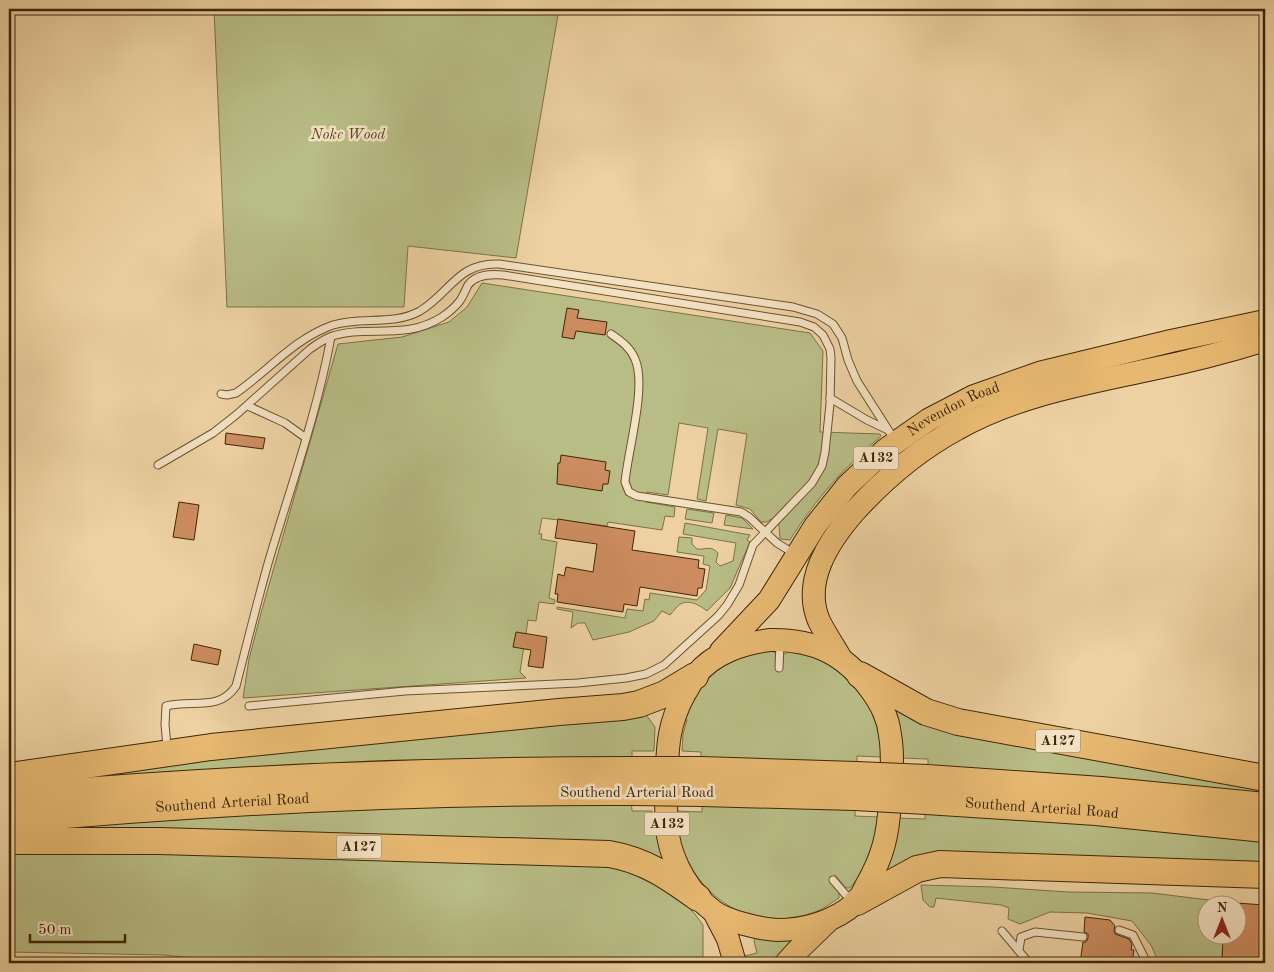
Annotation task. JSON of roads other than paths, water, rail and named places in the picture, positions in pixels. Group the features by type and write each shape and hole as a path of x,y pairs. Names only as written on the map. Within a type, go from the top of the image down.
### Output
{"highway":[{"path":"9,776 168,753 550,712 623,707 639,704 665,694 703,668"},
{"name":"A127","path":"860,675 926,712 958,722 1265,778"},
{"name":"Southend Arterial Road","path":"9,797 200,782 483,771 632,781 856,786 927,790 1101,790 1265,806"},
{"name":"Southend Arterial Road","path":"9,820 149,808 344,797 498,793 632,781"},
{"name":"Southend Arterial Road","path":"927,790 1096,812 1265,828"},
{"name":"A127","path":"9,841 149,841 609,854 626,857 651,867 706,905"},
{"path":"855,903 917,869 940,864 1265,874"}],"main road":[{"name":"Nevendon Road","path":"703,668 764,605 815,526 891,435 928,420 990,390 1023,378 1073,364 1265,321"},
{"name":"Nevendon Road","path":"840,657 818,616 814,595 817,573 833,538 873,490 925,448 957,428 1012,405 1080,385 1183,363 1265,340"},
{"name":"A132","path":"735,963 728,939 679,869 671,848 667,824 666,794 668,742 680,702 703,668 728,651 750,643 780,640 814,644 840,657 860,675 882,706 890,735 892,760 888,823 884,848 873,874 855,903 830,920 786,963"},
{"name":"A132","path":"706,905 750,926 777,930 830,920"}],"lane":[{"path":"221,394 236,393 292,348 323,329 349,322 384,320 411,315 431,303 461,274 470,268 489,263 793,307 817,314 832,324 842,338 848,360 857,381 891,435"},
{"path":"158,465 213,432 248,406 310,349 332,336 354,332 404,330 429,324 440,318 460,301 472,280 485,275 503,276 791,320 808,324 823,336 830,349 832,369 830,398 824,459 818,475 753,545 739,585 727,605 664,665 646,674 578,683 405,691 249,706"},
{"path":"611,334 630,349 638,368 638,394 625,482 629,492 637,496 741,512 749,517 764,533 796,555"},
{"path":"168,753 165,724 166,706 212,703 230,695 236,686 269,560 306,438 332,336"},
{"path":"830,398 891,435"},
{"path":"248,406 285,423 306,438"},
{"path":"779,668 780,640"},
{"path":"833,880 855,903"},
{"path":"1119,930 1133,935 1147,963"},
{"path":"1002,931 1029,963"},
{"path":"1019,950 1021,937 1035,932 1083,937"}],"park label":[{"name":"Noke Wood","path":"348,135"}]}
